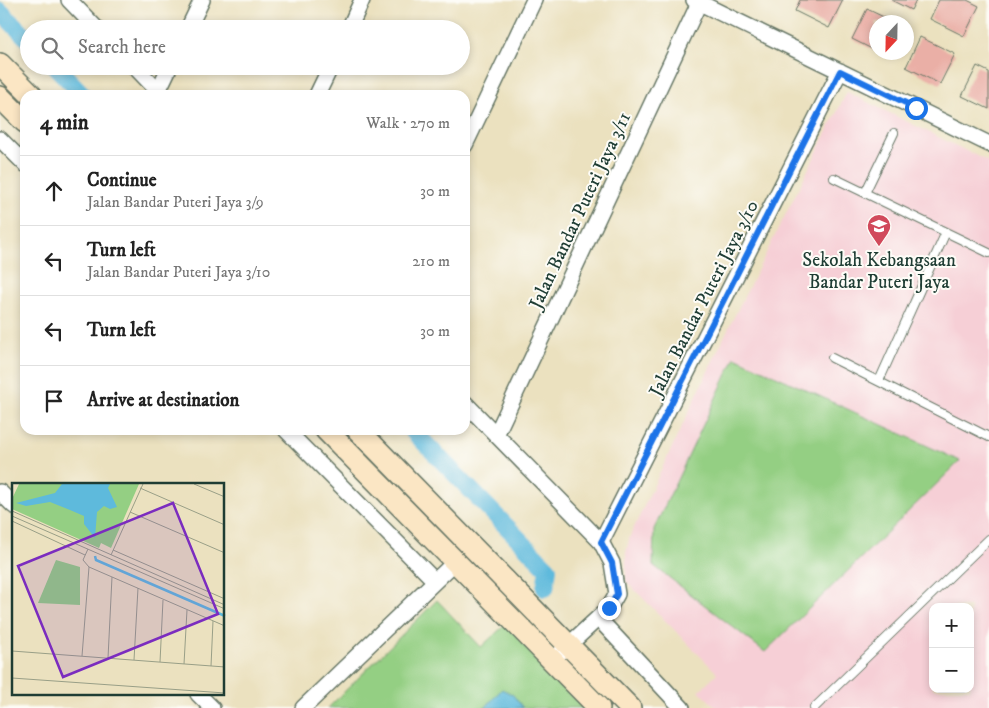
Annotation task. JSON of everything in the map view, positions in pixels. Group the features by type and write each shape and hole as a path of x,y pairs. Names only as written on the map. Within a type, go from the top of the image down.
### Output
{"street":[{"path":"69,0 89,20"},
{"path":"192,20 202,0"},
{"path":"353,20 362,0"},
{"path":"470,134 534,0"},
{"path":"696,1 989,144"},
{"name":"Jalan Bandar Puteri Jaya 3/11","path":"496,435 696,1"},
{"path":"0,64 26,90"},
{"name":"Jalan Bandar Puteri Jaya 3/10","path":"601,542 840,71"},
{"path":"143,75 157,90"},
{"path":"161,90 167,75"},
{"path":"319,90 327,75"},
{"path":"0,96 20,117"},
{"path":"0,139 20,159"},
{"path":"470,408 601,542 612,563 617,594 609,608 552,660"},
{"path":"291,435 435,582"},
{"path":"331,435 599,708"},
{"path":"363,435 630,708"},
{"path":"0,492 12,504"},
{"path":"302,708 455,562"},
{"path":"598,618 682,708"},
{"path":"200,696 212,708"}],"lane":[{"path":"865,193 894,133"},
{"path":"834,178 989,254"},
{"path":"879,381 946,232"},
{"path":"832,358 989,437"},
{"path":"814,708 989,539"}],"shaded area":[{"path":"847,92 989,162 989,708 717,708 699,691 717,673 626,581 626,553 630,536 727,331"}],"green space":[{"path":"735,357 960,461 765,652 653,565 654,529"},
{"path":"437,600 481,647 506,624 587,708 328,708"}],"water":[{"path":"502,689 513,695 523,708 485,708"}],"building":[{"path":"800,0 843,0 829,28 795,11"},
{"path":"891,0 916,0 911,10"},
{"path":"939,0 967,0 979,6 964,36 930,19"},
{"path":"867,9 879,15 869,15 869,48 852,39"},
{"path":"920,37 955,54 940,84 906,67 909,60 914,60 914,50"},
{"path":"977,66 989,72 989,109 962,96"}],"waterway":[{"path":"0,11 20,31"},
{"path":"64,75 78,90"},
{"path":"417,435 548,569 545,588"}],"place":[{"name":"Sekolah Kebangsaan Bandar Puteri Jaya","path":"879,247"}],"route":[{"path":"609,608 617,594 612,563 601,542 840,71 916,108"}]}
